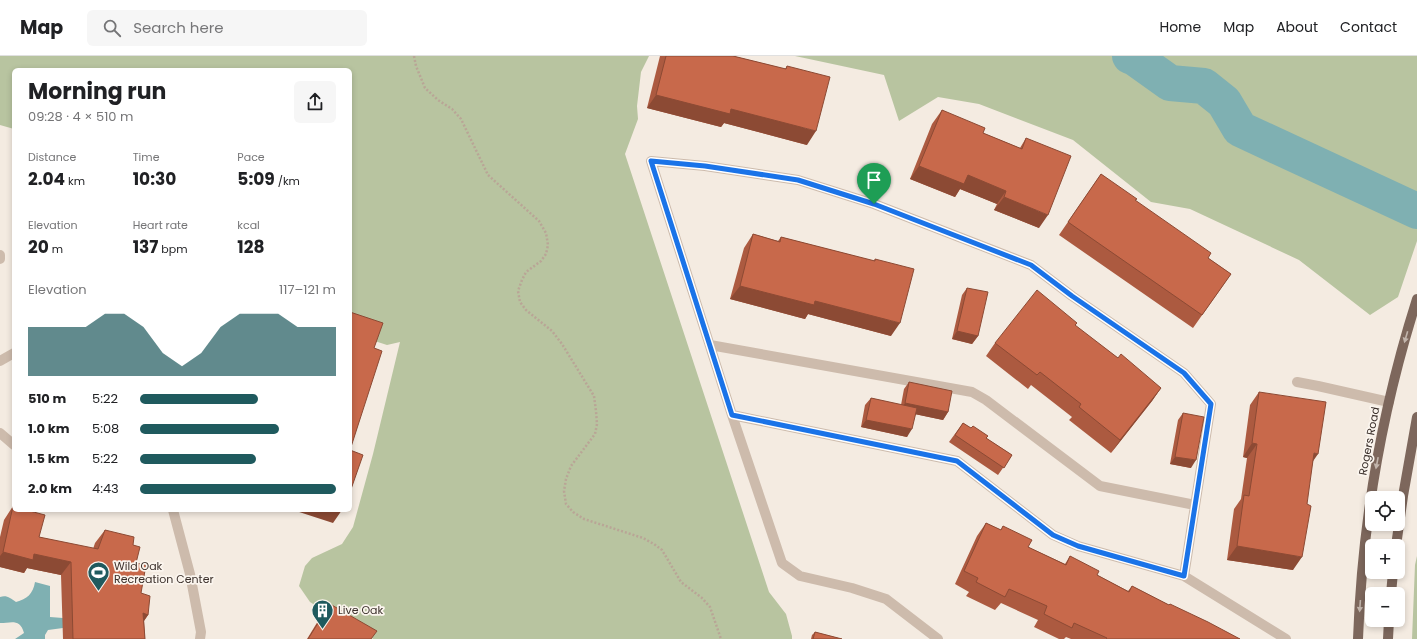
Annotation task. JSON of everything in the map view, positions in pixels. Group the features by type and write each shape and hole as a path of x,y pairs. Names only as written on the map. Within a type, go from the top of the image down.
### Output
{"main road":[{"name":"Rogers Road","path":"1358,639 1361,588 1375,474 1389,402 1417,299"},
{"path":"1397,539 1417,417"},
{"path":"1388,639 1389,627"}],"lane":[{"path":"938,639 886,599 852,588 800,576 782,563 732,415 651,161 705,166 798,180 874,204 1031,265 1072,296 1184,373 1211,404 1184,576"},
{"path":"710,345 972,392 986,400 1100,486 1195,504"},
{"path":"0,360 12,354"},
{"path":"1297,382 1389,402"},
{"path":"732,415 957,461 1053,535 1078,546 1184,576 1286,639"},
{"path":"0,433 12,443"},
{"path":"174,512 190,574 201,632 200,639"}],"path":[{"path":"414,56 416,66 425,88 461,119 488,175 539,221 546,233 548,245 546,254 526,272 518,291 520,302 526,310 552,331 562,344 594,396 596,411 595,434 571,466 566,479 564,491 566,504 573,512 584,519 643,538 662,550 681,582 702,598 710,607 721,639"}],"green space":[{"path":"0,56 649,56 641,72 637,106 638,119 625,154 769,592 786,614 792,639 373,639 354,623 327,613 310,602 299,586 305,566 312,558 342,544 353,527 373,454 400,342 387,345 352,334 352,68 12,68 12,128 0,125"},
{"path":"795,56 1417,56 1417,241 1398,297 1370,315 1299,260 1190,209 1151,202 1073,140 979,104 938,97 899,121 884,75"},
{"path":"1417,556 1417,639 1412,639 1415,565"}],"water":[{"path":"35,582 50,586 50,617 63,618 63,628 48,630 45,635 45,639 15,639 24,633 18,623 0,623 0,597 7,597 16,602 20,601 31,593"}],"building":[{"path":"666,56 733,56 786,69 787,66 830,77 816,131 731,109 730,114 656,95"},
{"path":"942,110 985,128 983,133 1022,149 1026,138 1071,156 1048,215 1004,197 1006,191 968,175 964,184 919,166"},
{"path":"1101,174 1137,199 1135,200 1211,253 1208,258 1231,274 1202,315 1068,222"},
{"path":"753,234 780,242 781,237 875,261 875,259 914,269 900,323 815,301 814,305 740,286"},
{"path":"967,288 988,292 978,336 957,331"},
{"path":"1037,290 1077,323 1075,325 1118,358 1121,354 1161,388 1120,440 1079,407 1081,404 1040,372 1037,375 995,343"},
{"path":"352,313 383,323 374,348 382,351 352,444"},
{"path":"909,382 952,391 948,412 905,403"},
{"path":"1259,392 1326,402 1318,454 1314,453 1307,504 1311,506 1302,557 1237,546 1244,495 1249,496 1257,444 1252,443"},
{"path":"871,398 917,408 912,429 866,420"},
{"path":"1183,413 1204,417 1196,460 1175,457"},
{"path":"963,423 971,428 973,426 988,436 986,438 1012,455 1004,468 955,435"},
{"path":"352,451 363,455 352,486"},
{"name":"Wild Oak Recreation Center","path":"12,511 12,512 34,512 45,515 39,537 98,549 105,530 134,537 133,545 140,547 136,563 146,565 141,593 150,596 148,615 143,613 145,639 73,639 71,562 34,554 33,560 3,552"},
{"path":"986,523 1001,530 1003,526 1032,540 1028,547 1066,565 1070,556 1099,571 1097,575 1129,592 1132,586 1240,639 1106,639 1107,638 1074,623 1072,628 1044,614 1047,606 1009,589 1005,597 976,582 978,578 964,571"},
{"path":"330,604 377,631 371,639 308,639"},
{"path":"815,632 842,639 813,639"}],"waterway":[{"path":"1130,56 1170,83 1204,86 1224,102 1240,129 1417,211"}],"place":[{"name":"Wild Oak Recreation Center","path":"98,592"},
{"name":"Live Oak","path":"323,630"}],"route":[{"path":"651,161 705,166 798,180 874,204 1031,265 1072,296 1184,373 1211,404 1184,576 1078,546 1053,535 957,461 732,415 651,161"}]}
